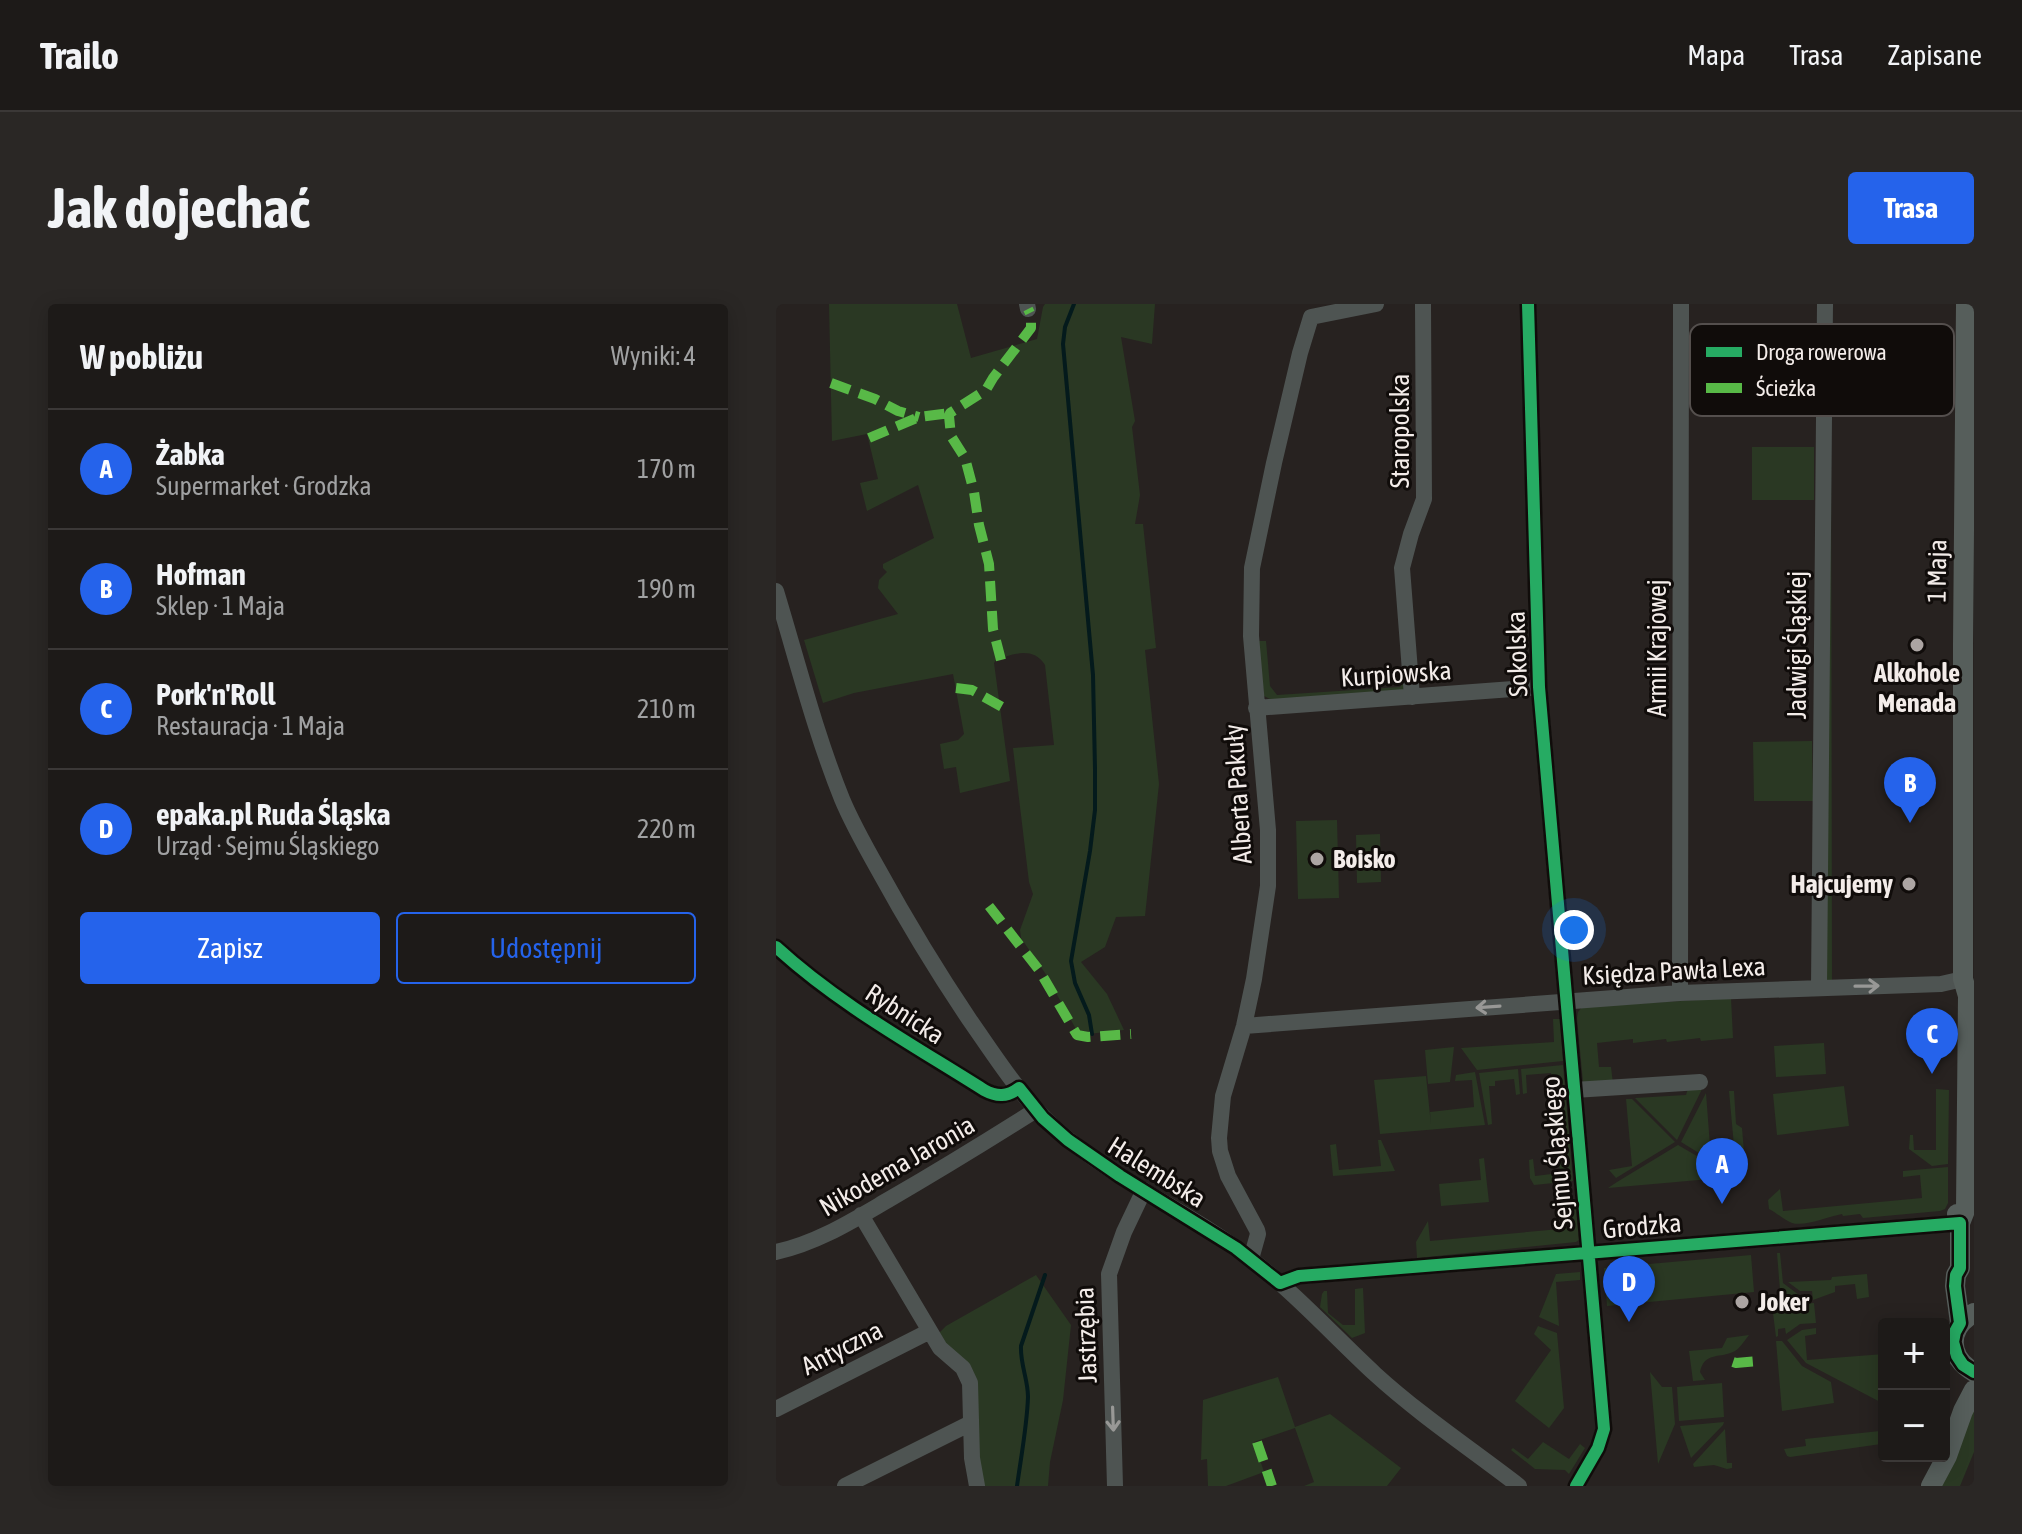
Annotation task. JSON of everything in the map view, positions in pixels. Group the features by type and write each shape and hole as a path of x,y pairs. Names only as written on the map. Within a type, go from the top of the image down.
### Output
{"main road":[{"name":"1 Maja","path":"1966,304 1963,644 1969,839"},
{"name":"1 Maja","path":"1969,1369 1957,1356 1953,1342 1955,1332 1967,1318 1959,1312 1955,1280 1960,1268 1960,1223 1966,1208 1968,996 1963,979 1974,778"},
{"name":"1 Maja","path":"1960,1268 1974,1302"},
{"path":"1950,1421 1969,1369"},
{"path":"1935,1472 1947,1456 1974,1390"}],"street":[{"name":"Alberta Pakuły","path":"1251,1259 1257,1230 1228,1176 1219,1138 1223,1096 1244,1026 1268,886 1268,830 1251,636 1252,568 1277,450 1311,317 1376,304"},
{"name":"Staropolska","path":"1412,697 1402,568 1424,499 1423,304"},
{"name":"Sokolska","path":"1528,304 1539,687 1566,1001"},
{"name":"Armii Krajowej","path":"1680,993 1681,304"},
{"name":"Jadwigi Śląskiej","path":"1825,304 1825,324"},
{"name":"Jadwigi Śląskiej","path":"1819,987 1824,416"},
{"name":"Halembska","path":"776,591 831,768 856,827 941,976 1036,1110 1075,1145 1251,1259 1377,1376 1519,1486"},
{"name":"Kurpiowska","path":"1256,708 1539,687"},
{"name":"Rybnicka","path":"776,947 858,1011 984,1090 1005,1096 1019,1088"},
{"name":"Księdza Pawła Lexa","path":"1244,1026 1680,993 1941,984 1963,979"},
{"name":"Sejmu Śląskiego","path":"1566,1001 1604,1429 1598,1448 1576,1486"},
{"path":"1574,1090 1700,1082"},
{"name":"Nikodema Jaronia","path":"776,1252 796,1248 826,1235 1036,1110"},
{"name":"Jastrzębia","path":"1115,1486 1109,1274 1144,1190"},
{"path":"861,1215 940,1348 967,1373 970,1383 972,1458 977,1486"},
{"name":"Grodzka","path":"1280,1283 1299,1276 1960,1223"},
{"name":"Antyczna","path":"776,1409 930,1331"},
{"path":"845,1486 971,1423"}],"green space":[{"path":"829,304 957,304 971,358 1037,339 1045,304 1155,304 1152,344 1121,337 1135,421 1132,427 1140,495 1135,524 1143,524 1156,648 1145,650 1159,784 1145,916 1116,917 1105,947 1081,962 1107,994 1124,1030 1088,1034 1077,1031 1045,973 1021,938 1020,930 1033,894 1013,748 1054,745 1045,665 1040,659 1022,653 994,663 1010,781 960,793 956,767 944,769 940,744 958,740 964,734 953,674 854,693 823,703 804,640 898,614 878,588 879,580 887,572 883,564 934,538 918,485 867,511 860,483 878,479 867,434 832,441"},
{"path":"1831,416 1831,416 1832,980 1826,980"},
{"path":"1752,447 1814,447 1814,500 1752,500"},
{"path":"1258,641 1266,641 1270,686 1277,695 1400,687 1406,678 1407,685 1402,692 1272,700 1264,696"},
{"path":"1812,741 1813,801 1754,801 1753,742"},
{"name":"Boisko","path":"1337,820 1339,898 1298,899 1296,821"},
{"path":"1380,834 1381,882 1357,883 1356,835"},
{"path":"1731,998 1733,1038 1633,1043 1633,1039 1597,1043 1599,1067 1611,1067 1613,1084 1583,1082 1577,1018 1582,1007"},
{"path":"1553,1019 1560,1019 1563,1061 1477,1070 1461,1048 1554,1042"},
{"path":"1824,1043 1826,1074 1776,1077 1774,1046"},
{"path":"1454,1047 1450,1082 1428,1084 1425,1050"},
{"path":"1563,1065 1573,1181 1534,1185 1530,1178 1529,1160 1533,1159 1535,1176 1560,1173 1551,1073 1526,1075 1527,1093 1523,1094 1521,1069"},
{"path":"1518,1069 1520,1094 1516,1095 1514,1079 1495,1081 1495,1086 1489,1086 1492,1124 1488,1125 1479,1073"},
{"path":"1475,1072 1485,1125 1380,1134 1374,1080 1426,1076 1431,1125 1430,1112 1474,1107 1472,1080 1455,1081 1456,1075"},
{"path":"1705,1083 1677,1140 1635,1098 1686,1095 1689,1085"},
{"path":"1844,1086 1849,1126 1777,1135 1773,1094"},
{"path":"1936,1089 1949,1090 1948,1164 1932,1166 1909,1149 1910,1135 1913,1135 1914,1150 1936,1150"},
{"path":"1729,1091 1734,1091 1736,1124 1742,1128 1746,1176 1738,1177 1681,1142 1706,1093 1711,1159 1735,1157"},
{"path":"1626,1099 1632,1099 1675,1142 1616,1178 1609,1170 1632,1166"},
{"path":"1378,1140 1381,1140 1395,1171 1333,1176 1330,1145 1336,1144 1339,1170 1381,1166"},
{"path":"1678,1145 1733,1177 1608,1188 1617,1182"},
{"path":"1484,1158 1489,1202 1441,1206 1439,1184 1481,1180 1479,1159"},
{"path":"1948,1167 1948,1203 1940,1211 1863,1218 1860,1214 1842,1214 1797,1224 1769,1209 1768,1200 1780,1189 1783,1211 1922,1198 1920,1175 1903,1177 1903,1171"},
{"path":"1569,1201 1576,1208 1579,1240 1576,1242 1417,1258 1416,1242 1428,1221 1430,1241 1571,1228 1569,1205 1550,1206 1550,1202"},
{"path":"1777,1253 1780,1253 1783,1283 1799,1295 1800,1304 1814,1303 1816,1323 1800,1324 1786,1334 1785,1328 1778,1329 1776,1337 1772,1305 1781,1303"},
{"path":"1751,1255 1754,1292 1607,1306 1604,1268"},
{"path":"1580,1272 1580,1280 1556,1282 1559,1326 1539,1317 1556,1274"},
{"path":"1867,1274 1869,1297 1857,1299 1855,1284 1835,1286 1835,1292 1813,1300 1812,1291 1800,1291 1788,1282 1831,1280 1832,1277"},
{"path":"1036,1275 1071,1325 1063,1400 1048,1486 981,1486 976,1408 939,1333 946,1326"},
{"path":"1363,1288 1365,1333 1352,1338 1320,1307 1322,1294 1327,1291 1328,1313 1343,1325 1355,1325 1355,1289"},
{"path":"1538,1326 1557,1333 1564,1408 1549,1428 1515,1401 1551,1350 1534,1334"},
{"path":"1816,1328 1816,1334 1805,1336 1807,1360 1878,1354 1878,1401 1806,1363 1787,1340 1802,1330"},
{"path":"1749,1335 1735,1351 1705,1361 1700,1372 1705,1380 1693,1381 1689,1351 1722,1348 1727,1338"},
{"path":"1776,1341 1782,1341 1802,1366 1831,1382 1834,1403 1782,1411"},
{"path":"1650,1372 1662,1387 1672,1387 1675,1424 1658,1464"},
{"path":"1278,1377 1295,1427 1330,1414 1401,1468 1387,1486 1304,1486 1314,1482 1295,1428 1254,1442 1264,1472 1226,1486 1208,1486 1207,1459 1201,1460 1203,1400"},
{"path":"1722,1383 1724,1417 1679,1421 1677,1387"},
{"path":"1974,1399 1974,1452 1960,1486 1938,1486"},
{"path":"1724,1422 1723,1425 1691,1458 1680,1426"},
{"path":"1725,1429 1727,1463 1732,1463 1732,1468 1714,1465 1694,1467 1693,1464"},
{"path":"1878,1431 1878,1444 1787,1456 1784,1449 1806,1446 1805,1439"},
{"path":"1543,1442 1569,1459 1580,1444 1585,1448 1569,1474 1565,1470 1535,1469 1511,1450 1513,1448 1528,1459"}],"waterway":[{"path":"1074,304 1065,327 1063,344 1093,675 1095,810 1071,961 1092,1034"},
{"path":"1017,1486 1028,1397 1021,1346 1045,1275"}],"marked path":[{"path":"1001,660 993,629 989,564 974,492 965,458 951,436 949,416 986,390 1031,328 1028,309"},
{"path":"831,383 919,417"},
{"path":"869,438 919,417 950,413"},
{"path":"956,688 972,690 1004,708"},
{"path":"989,906 1039,970 1077,1035 1131,1034"},
{"path":"1733,1362 1760,1361"},
{"path":"1257,1442 1272,1486"}],"cycle path":[{"path":"1528,304 1539,687 1604,1429 1598,1448 1576,1486"},
{"path":"776,947 850,1005 984,1090 1002,1095 1019,1088 1043,1118 1068,1140 1236,1248 1280,1283 1299,1276 1960,1223 1960,1268 1955,1286 1960,1323 1953,1342 1963,1365 1974,1372"}],"place":[{"name":"Alkohole Menada","path":"1917,645"},
{"name":"Hofman","path":"1910,823"},
{"name":"Boisko","path":"1317,859"},
{"name":"Hajcujemy","path":"1909,884"},
{"name":"Pork'n'Roll","path":"1932,1074"},
{"name":"Żabka","path":"1722,1204"},
{"name":"Joker","path":"1742,1302"},
{"name":"epaka.pl Ruda Śląska","path":"1629,1322"}]}
